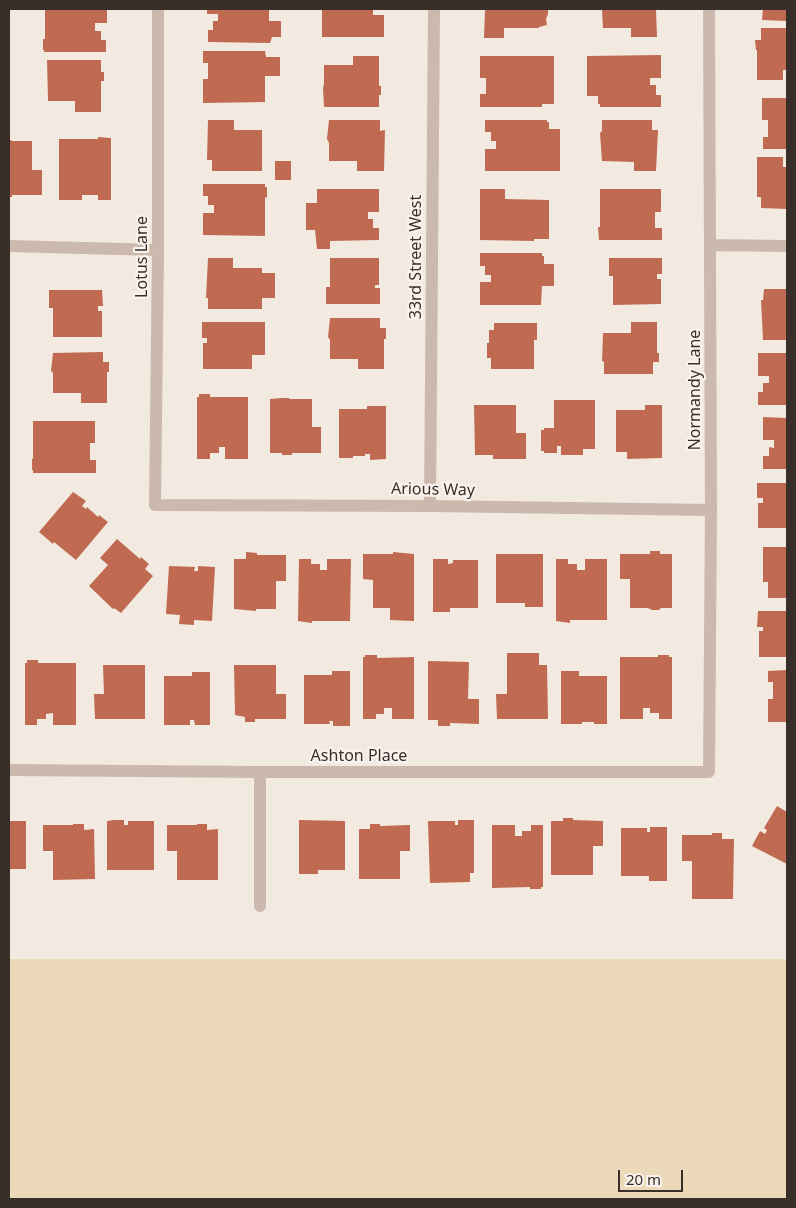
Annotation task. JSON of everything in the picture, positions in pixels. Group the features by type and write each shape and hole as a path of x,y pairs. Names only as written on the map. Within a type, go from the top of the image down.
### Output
{"street":[{"name":"Lotus Lane","path":"155,505 158,9"},
{"name":"33rd Street West","path":"430,506 434,9"},
{"name":"Normandy Lane","path":"709,9 711,245 709,772"},
{"path":"711,245 787,246"},
{"path":"9,246 158,250"},
{"name":"Arious Way","path":"155,505 711,510"},
{"name":"Ashton Place","path":"9,770 709,772"},
{"path":"260,772 260,906"}],"sand":[{"path":"9,959 787,959 787,1199 9,1199"}],"building":[{"path":"45,9 107,9 107,23 95,23 95,31 101,31 101,40 106,40 106,52 44,52"},
{"path":"207,9 269,9 269,21 281,21 281,37 272,37 270,43 208,42 208,30 213,30 213,21 218,21 218,14 207,14"},
{"path":"322,9 373,9 373,15 384,15 384,37 322,37"},
{"path":"485,9 548,9 547,25 539,28 504,28 504,38 484,38"},
{"path":"602,9 656,9 657,37 631,37 631,28 603,28"},
{"path":"763,9 787,9 787,21 762,20"},
{"path":"761,28 787,28 787,70 783,70 783,80 757,80 755,40 761,40"},
{"path":"203,51 265,51 266,57 280,57 280,76 265,76 265,102 203,103 203,79 208,79 208,63 203,63"},
{"path":"661,55 661,78 650,78 650,85 656,85 656,95 661,95 661,107 600,107 598,96 587,96 587,56"},
{"path":"353,56 379,56 379,86 381,86 381,95 379,95 379,107 324,107 324,65 353,65"},
{"path":"480,56 554,56 554,104 542,104 542,107 480,107 480,94 486,94 486,78 480,78"},
{"path":"47,60 101,60 101,72 104,72 104,81 101,81 101,112 75,112 75,101 48,101"},
{"path":"762,98 787,98 787,149 763,149 763,137 768,137 768,120 762,120"},
{"path":"208,120 234,120 234,130 262,130 262,171 212,171 212,160 207,160"},
{"path":"329,120 380,120 380,131 385,130 384,171 357,171 357,161 329,161 329,143 327,139"},
{"path":"485,120 547,120 549,122 549,129 560,129 560,171 485,171 485,149 496,149 496,141 491,141 491,132 485,132"},
{"path":"602,120 652,120 652,130 658,130 656,171 634,171 634,162 602,161 600,133 602,131"},
{"path":"98,137 111,138 111,200 98,200 98,195 82,195 82,200 59,200 59,139 98,139"},
{"path":"9,139 12,141 32,141 32,170 42,170 42,195 12,195 12,197 9,197"},
{"path":"757,157 783,157 783,167 787,167 787,209 761,208 761,197 757,197"},
{"path":"275,161 291,161 291,180 275,180"},
{"path":"203,184 265,184 265,187 267,187 267,198 265,197 265,236 203,235 203,213 214,213 214,205 208,205 208,196 203,196"},
{"path":"317,189 379,189 379,212 368,212 368,219 373,219 373,228 379,228 379,240 330,241 330,249 317,249 315,230 306,230 306,203 317,203"},
{"path":"480,189 505,189 505,199 549,200 549,239 534,239 534,241 480,240"},
{"path":"600,189 661,189 661,212 655,212 655,228 662,228 662,240 599,240"},
{"path":"480,253 542,253 544,264 554,264 554,286 542,286 541,305 480,305 480,282 491,282 491,275 485,275 485,266 480,266"},
{"path":"208,258 233,258 233,268 262,268 262,273 275,273 275,298 262,298 262,309 208,309 208,298 206,298"},
{"path":"330,258 379,258 379,285 375,285 375,288 380,288 380,304 326,304 326,287 330,287"},
{"path":"609,258 662,258 662,274 657,274 657,279 661,279 661,304 613,305 613,276 609,276"},
{"path":"764,289 787,289 787,340 763,340 761,300 763,300"},
{"path":"49,290 102,290 103,306 98,306 98,311 102,311 102,337 53,337 53,308 49,308"},
{"path":"330,318 380,318 380,328 386,328 384,369 358,369 358,359 330,359 330,340 328,337"},
{"path":"202,322 265,322 265,355 252,355 252,369 203,369 203,343 207,343 207,338 202,338"},
{"path":"631,322 657,322 657,353 659,353 659,362 653,362 653,374 604,374 604,362 602,361 603,333 631,333"},
{"path":"494,323 537,323 537,340 534,340 534,369 491,369 491,358 487,358 487,343 489,343 489,330 494,330"},
{"path":"103,352 103,362 109,362 109,372 107,372 107,403 81,403 81,393 53,393 53,373 51,371 53,353"},
{"path":"758,353 787,353 787,405 758,405 758,392 763,392 763,383 769,383 769,376 758,376"},
{"path":"199,394 210,394 210,397 248,397 248,459 225,459 225,447 219,447 219,453 210,453 210,459 197,459 197,397 199,397"},
{"path":"270,399 312,399 312,427 321,427 321,453 282,455 282,453 270,453"},
{"path":"554,400 595,400 595,449 583,449 583,455 561,455 561,446 557,446 557,453 544,453 544,451 541,451 541,430 544,430 544,428 554,428"},
{"path":"474,405 516,405 516,433 526,433 526,459 493,459 493,455 475,455"},
{"path":"645,405 662,405 662,458 627,459 627,452 616,452 616,410 645,410"},
{"path":"367,406 386,406 386,459 370,460 370,454 353,456 353,458 339,458 339,409 367,409"},
{"path":"763,417 787,418 787,469 763,469 763,456 769,456 769,447 774,448 774,440 763,440"},
{"path":"33,421 95,421 95,443 90,443 90,460 96,460 96,473 33,473"},
{"path":"757,483 787,483 787,528 758,528 758,503 763,503 763,498 757,498"},
{"path":"73,492 86,501 82,506 86,509 87,507 98,517 99,515 108,522 76,560 39,532"},
{"path":"117,539 140,559 141,557 149,564 145,569 153,576 121,613 113,609 89,586 108,565 100,558"},
{"path":"763,547 787,547 787,598 768,598 768,582 763,582"},
{"path":"650,551 660,551 660,554 672,554 672,608 652,610 648,608 630,608 630,579 620,579 620,554 650,554"},
{"path":"246,552 257,553 257,555 286,555 286,581 276,581 276,609 256,609 256,611 234,609 234,559 246,559"},
{"path":"393,552 414,554 414,621 390,620 390,608 373,608 373,580 363,579 363,554 393,554"},
{"path":"496,554 543,554 543,607 525,607 525,603 496,603"},
{"path":"299,559 311,559 311,564 320,564 320,570 327,570 327,559 351,559 350,621 312,621 312,623 298,621"},
{"path":"433,559 448,559 448,564 453,563 453,560 478,560 478,608 450,608 450,612 433,612"},
{"path":"556,559 568,559 568,564 577,564 577,570 585,570 585,559 607,559 607,620 570,620 570,623 556,621"},
{"path":"169,566 195,567 194,571 198,571 198,566 215,567 212,621 194,620 194,625 179,624 180,615 166,614"},
{"path":"758,611 787,611 787,657 759,657 759,631 763,631 763,627 757,627"},
{"path":"507,653 539,653 539,665 547,665 548,719 497,719 496,694 507,694"},
{"path":"365,655 377,655 377,658 414,657 414,719 392,719 392,708 384,708 384,714 376,714 376,719 363,719 363,657"},
{"path":"658,655 669,655 669,657 672,657 672,719 659,719 659,713 650,713 650,708 643,708 643,719 620,719 620,657 658,657"},
{"path":"27,660 38,660 38,663 76,663 76,725 53,725 53,713 46,714 46,719 37,719 37,725 25,725 25,663 27,663"},
{"path":"428,661 469,662 468,699 479,699 479,724 450,723 450,726 438,726 438,720 428,720"},
{"path":"103,665 145,665 145,719 95,719 94,694 104,694"},
{"path":"234,665 276,665 276,694 286,694 286,719 255,719 255,722 245,722 245,717 235,715"},
{"path":"787,670 787,722 768,722 768,699 773,699 773,682 768,682 768,671"},
{"path":"332,671 350,671 350,726 333,726 333,721 329,721 330,724 304,724 304,675 332,675"},
{"path":"561,671 579,671 579,676 607,676 607,724 582,722 582,724 561,724"},
{"path":"192,672 210,672 210,725 195,725 194,720 190,720 190,725 164,725 164,676 192,676"},
{"path":"777,806 787,812 787,864 752,846 760,831 765,834 767,830 764,828"},
{"path":"563,818 603,821 603,846 593,846 593,875 551,875 551,821 563,821"},
{"path":"124,820 124,825 128,825 128,821 154,821 154,870 107,870 107,821"},
{"path":"299,820 345,821 345,870 318,870 318,874 299,874"},
{"path":"458,820 474,820 474,873 470,873 470,882 430,883 428,821 455,821 455,825 458,825"},
{"path":"9,821 26,821 26,869 9,869"},
{"path":"84,824 84,830 94,829 95,879 53,880 53,851 43,851 43,825"},
{"path":"207,824 207,830 218,829 218,880 177,880 177,851 167,851 167,825"},
{"path":"370,824 380,824 380,826 410,825 410,851 400,851 400,879 359,879 359,829 370,829"},
{"path":"492,825 515,825 515,836 522,836 522,831 531,831 531,825 543,825 543,887 541,889 530,889 530,887 492,888"},
{"path":"650,827 667,827 667,881 649,881 649,876 621,876 621,828 647,828 647,832 650,832"},
{"path":"712,833 722,833 722,839 734,839 733,899 692,899 692,861 682,861 682,835 712,835"}]}
